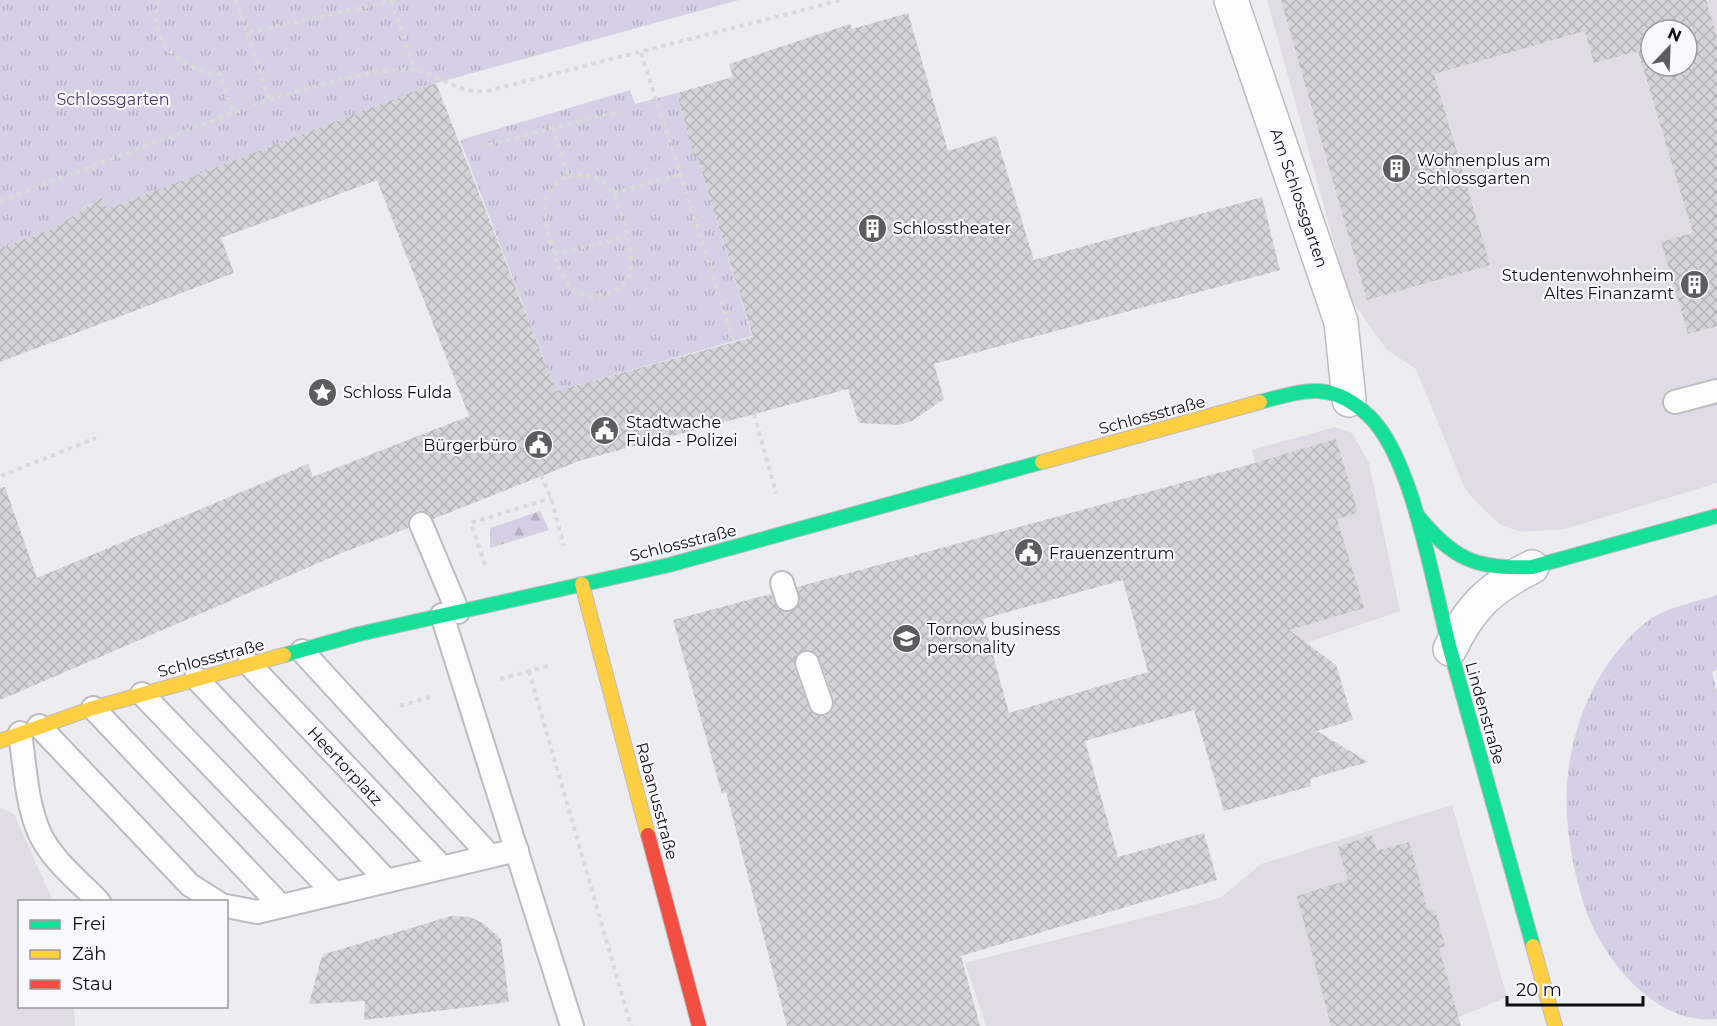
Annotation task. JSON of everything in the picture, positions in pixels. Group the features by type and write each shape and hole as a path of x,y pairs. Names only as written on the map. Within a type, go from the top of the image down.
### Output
{"street":[{"name":"Am Schlossgarten","path":"1231,0 1341,322 1359,408"},
{"name":"Schlossstraße","path":"20,733 93,708 359,634 669,565 1306,389 1330,392 1359,408"},
{"name":"Lindenstraße","path":"1359,408 1386,436 1406,478 1449,649 1555,1026"},
{"path":"1413,508 1438,542 1457,554 1505,569 1532,567"},
{"path":"1449,649 1462,623 1482,598 1504,581 1532,567 1717,516"},
{"name":"Rabanusstraße","path":"582,584 699,1026"}],"lane":[{"path":"1675,402 1717,391"},
{"path":"421,524 450,613 517,850 572,1026"},
{"path":"302,651 490,856"},
{"path":"807,663 821,703"},
{"name":"Heertorplatz","path":"249,664 442,867"},
{"path":"196,678 387,881"},
{"path":"142,694 334,893"},
{"path":"93,708 281,906"},
{"path":"20,733 31,802 40,835 54,855 97,900"},
{"path":"20,733 190,885 214,900"},
{"path":"228,906 257,912 517,850"}],"path":[{"path":"158,0 155,11 157,30 163,46 176,58 196,70 220,74 233,112"},
{"path":"236,0 269,99"},
{"path":"247,33 396,0"},
{"path":"0,201 269,99 391,70 416,71 469,92 487,91 842,0"},
{"path":"391,1 416,71"},
{"path":"641,53 678,175 734,341"},
{"path":"489,145 617,112"},
{"path":"553,128 568,176"},
{"path":"581,174 606,184 618,202 632,258 630,271 621,287 606,294 588,295 573,288 558,271 545,220 546,200 560,180 568,176 581,174"},
{"path":"613,193 678,175"},
{"path":"554,254 626,237"},
{"path":"754,414 776,494"},
{"path":"1,477 96,438"},
{"path":"541,475 551,498 564,547"},
{"path":"486,566 471,523 551,498"},
{"path":"499,679 551,664"},
{"path":"529,671 631,1026"},
{"path":"395,707 437,695"}],"shaded area":[{"path":"1267,0 1717,0 1717,483 1565,529 1522,532 1501,525 1465,489 1416,369 1387,350 1349,297"},
{"path":"1335,427 1352,433 1369,463 1400,611 1188,683 1255,463 1252,450"},
{"path":"1452,805 1507,997 1459,1017 1428,1026 986,1026 965,963 1220,898 1261,864"},
{"path":"0,808 14,814 53,900 18,900 18,1008 74,1008 75,1026 0,1026"}],"green space":[{"name":"Schlossgarten","path":"0,0 739,0 436,83 107,209 100,198 56,227 0,249"},
{"path":"630,90 635,104 677,93 694,158 697,156 752,336 556,391 460,140"},
{"path":"540,511 549,530 490,548 490,528"},
{"path":"1717,595 1717,670 1712,672 1717,691 1717,1019 1693,1018 1671,1011 1650,998 1631,982 1615,963 1590,922 1583,902 1571,849 1567,795 1568,773 1577,730 1593,688 1604,669 1635,632 1657,615"}],"building":[{"name":"Wohnenplus am Schlossgarten","path":"1281,0 1706,0 1717,37 1717,326 1688,334 1661,242 1693,233 1646,78 1699,78 1699,18 1639,18 1639,54 1638,51 1594,63 1585,31 1434,74 1490,265 1367,300"},
{"path":"908,13 948,151 996,136 1034,260 1262,197 1280,270 934,364 944,399 912,421 899,425 859,423 848,389 582,460 433,519 429,513 416,511 410,516 408,528 344,552 0,700 0,488 5,487 37,578 308,464 313,477 469,416 377,180 221,238 234,273 0,362 0,249 56,227 101,198 107,209 436,83 556,391 753,337 697,156 694,158 677,93 733,77 729,64 850,24 852,29"},
{"path":"1336,439 1358,513 1337,519 1364,608 1289,630 1336,665 1353,720 1317,731 1368,762 1310,779 1311,786 1224,811 1194,710 1085,741 1118,857 1204,833 1217,880 961,956 980,1026 787,1026 726,792 722,794 673,620 771,594 777,608 790,612 800,603 797,587","holes":["1123,580 1148,672 1009,713 983,619","810,650 819,658 834,699 832,711 825,716 818,716 809,708 794,667 797,654"]},
{"path":"1372,835 1377,851 1409,842 1428,911 1435,909 1445,946 1439,948 1461,1026 1331,1026 1297,896 1348,880 1338,847"},
{"path":"451,916 470,917 483,923 501,939 509,1002 364,1020 365,1001 309,1004 321,959 325,954"}],"traffic: fast":[{"path":"1260,402 1304,392 1330,393 1355,405 1369,416 1385,436 1410,492 1420,525 1450,649 1533,946"},
{"path":"284,655 359,634 669,565 1042,462"},
{"path":"1417,515 1442,542 1466,558 1495,566 1512,567 1532,567 1717,516"}],"traffic: slow":[{"path":"1042,462 1260,402"},
{"path":"582,584 648,835"},
{"path":"0,741 93,708 284,655"},
{"path":"1533,946 1555,1026"}],"traffic: jam":[{"path":"648,835 699,1026"}],"place":[{"name":"Wohnenplus am Schlossgarten","path":"1396,169"},
{"name":"Schlosstheater","path":"872,228"},
{"name":"Studentenwohnheim Altes Finanzamt","path":"1695,284"},
{"name":"Schloss Fulda","path":"322,392"},
{"name":"Stadtwache Fulda - Polizei","path":"605,431"},
{"name":"Bürgerbüro","path":"538,445"},
{"name":"Frauenzentrum","path":"1028,553"},
{"name":"Tornow business personality","path":"906,638"}]}
